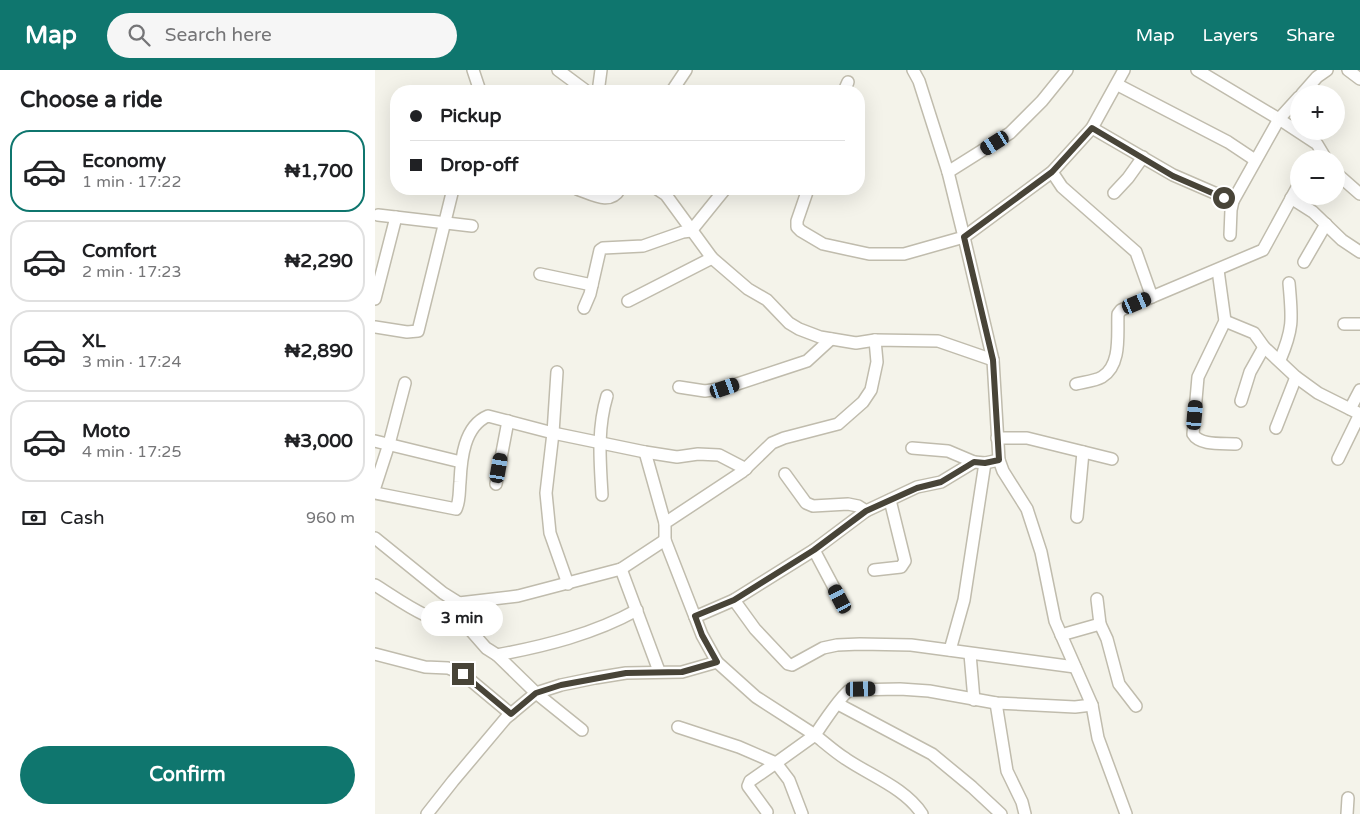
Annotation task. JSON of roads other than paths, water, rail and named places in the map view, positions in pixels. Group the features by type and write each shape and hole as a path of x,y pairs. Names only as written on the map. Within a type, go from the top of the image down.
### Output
{"street":[{"path":"473,70 478,85"},
{"path":"558,70 578,85"},
{"path":"599,85 601,70"},
{"path":"675,85 686,70"},
{"path":"913,70 919,81 947,172 993,360 999,460 1003,471 1027,509 1041,552 1055,621 1092,706 1098,738 1126,814"},
{"path":"947,172 1010,133 1042,101 1067,70"},
{"path":"806,195 797,220 797,227 823,244 869,254 904,254 964,237 1052,172 1092,128 1118,85 1124,70"},
{"path":"1197,70 1317,144 1318,150"},
{"path":"1310,85 1327,70"},
{"path":"1348,70 1360,79"},
{"path":"1118,85 1228,142 1255,160"},
{"path":"1230,235 1233,201 1279,119 1290,107"},
{"path":"1092,128 1173,176 1233,201"},
{"path":"1115,193 1143,157"},
{"path":"1052,172 1061,187 1136,252 1152,297"},
{"path":"1345,181 1360,194"},
{"path":"375,327 407,332 418,331 451,195"},
{"path":"597,195 610,199 616,195"},
{"path":"666,195 712,258 748,290 767,300 789,323 810,334 856,343 875,340 938,341 993,360"},
{"path":"584,308 592,285 596,260 603,248 643,246 691,231 720,195"},
{"path":"1076,384 1103,376 1112,366 1116,352 1118,314 1121,310 1263,250 1290,200"},
{"path":"1302,205 1313,212 1342,240 1360,252"},
{"path":"379,215 472,226"},
{"path":"375,299 396,217"},
{"path":"1304,262 1326,224"},
{"path":"628,301 712,258"},
{"path":"1217,270 1225,321 1198,377 1193,434 1195,439 1201,442 1236,444"},
{"path":"540,274 592,285"},
{"path":"1279,360 1289,337 1292,322 1289,283"},
{"path":"1225,321 1253,333 1264,347 1296,377 1319,393 1357,412"},
{"path":"1344,324 1360,324"},
{"path":"679,387 705,391 725,388 807,361 831,339"},
{"path":"665,523 746,469 772,443 838,424 863,402 871,390 877,362 875,340"},
{"path":"1241,401 1250,372 1264,347"},
{"path":"557,372 553,432 545,493 550,533 568,584"},
{"path":"1276,428 1296,377"},
{"path":"375,488 405,383"},
{"path":"1338,459 1357,412 1360,390"},
{"path":"602,494 600,442 602,414 607,396"},
{"path":"375,493 452,510 456,509 459,499 461,462 469,434 478,420 488,416 645,452 677,457 698,454 719,455 746,469"},
{"path":"496,484 508,421"},
{"path":"997,438 1027,438 1111,459"},
{"path":"375,441 461,462"},
{"path":"912,448 948,451 980,462"},
{"path":"645,452 665,523 665,540 702,635 717,662 756,698 815,735 846,759 901,793 917,806 921,814"},
{"path":"1077,517 1083,452"},
{"path":"695,616 734,600 814,550 866,511 917,488 941,482 980,462 999,460"},
{"path":"950,650 964,600 980,462"},
{"path":"785,474 806,502 813,506 847,504 858,506 866,511"},
{"path":"874,570 901,566 905,562 890,500"},
{"path":"375,538 443,593 459,603 518,596 621,569 665,540"},
{"path":"814,550 840,599"},
{"path":"621,569 659,671"},
{"path":"375,585 435,619 455,624 465,624"},
{"path":"1097,599 1100,624 1107,639 1119,684 1136,706"},
{"path":"734,600 755,629 788,664 792,665 823,648 837,645 911,645 1075,667"},
{"path":"459,603 465,624 486,648 581,730"},
{"path":"497,656 536,648 575,636 615,622 637,610"},
{"path":"1061,635 1100,624"},
{"path":"375,654 425,667 448,668 463,674 511,714"},
{"path":"970,654 974,700"},
{"path":"427,814 511,714 536,693 561,685 595,678 626,673 682,672 717,662"},
{"path":"767,812 748,786 750,781 815,735 845,692 850,690 886,688 929,691 996,703 1075,708 1092,706"},
{"path":"996,703 1007,771 1022,802 1025,814"},
{"path":"838,704 932,754 1001,814"},
{"path":"678,727 739,747 776,763 789,780 802,814"},
{"path":"1347,814 1348,798"}]}
